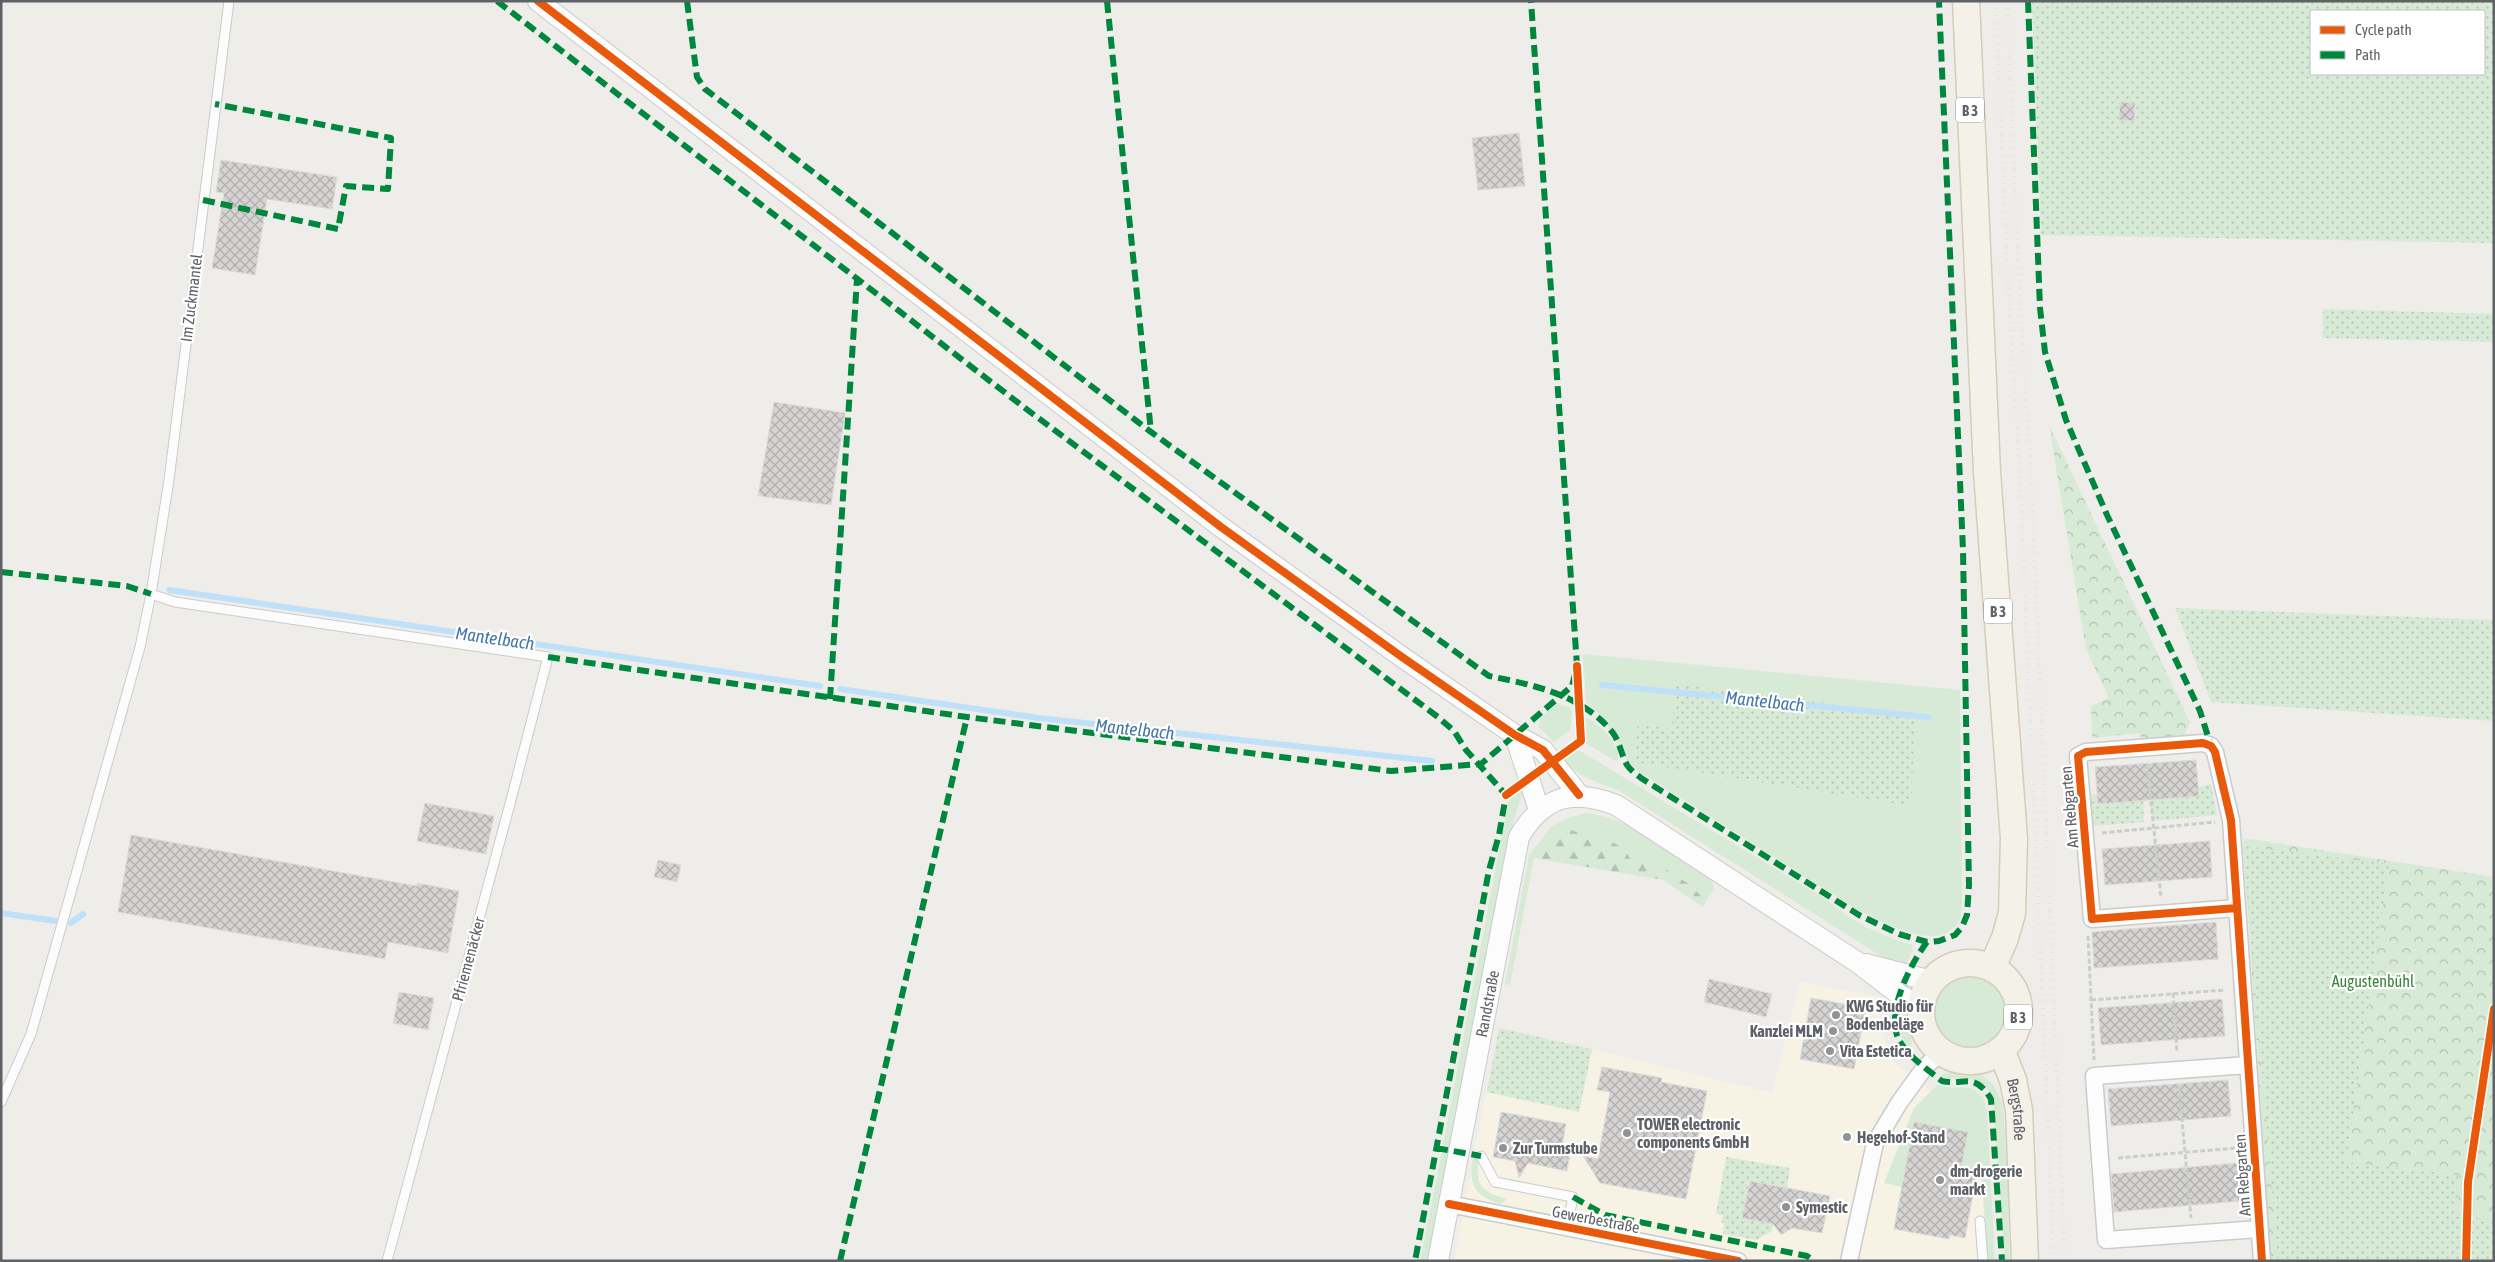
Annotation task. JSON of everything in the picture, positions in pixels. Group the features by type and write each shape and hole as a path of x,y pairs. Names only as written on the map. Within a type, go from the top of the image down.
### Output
{"main road":[{"name":"B 3","path":"1941,1052 1955,1059 1971,1061 1987,1058 2001,1050 2012,1038 2018,1023 2019,1007 2014,991 2005,977 1992,968 2005,938 2012,913 2014,839 1987,472 1966,1"},
{"path":"1941,1052 1925,1032 1921,1006 1924,993 1932,981 1953,966 1979,963 1992,968"},
{"name":"Bergstraße","path":"2001,1050 2013,1080 2020,1110 2025,1261"}],"street":[{"path":"538,1 1221,528 1515,735 1543,750 1587,796 1616,805 1857,962 1900,995 1921,1006"},
{"path":"1515,735 1539,810"},
{"name":"Am Rebgarten","path":"2092,919 2078,756 2086,752 2146,749 2203,743 2210,746 2215,752 2230,820 2262,1261"},
{"name":"Randstraße","path":"1438,1261 1519,837 1529,820 1539,810 1557,800 1587,796"},
{"path":"2092,919 2236,908"},
{"path":"1857,962 1932,981"},
{"path":"1849,1261 1875,1143 1899,1103 1925,1067 1941,1052"},
{"path":"2094,1076 2248,1065"},
{"name":"Am Rebgarten","path":"2094,1076 2106,1240 2259,1229"},
{"name":"Gewerbestraße","path":"1448,1204 1738,1261"}],"lane":[{"name":"Im Zuckmantel","path":"1,1102 31,1034 140,647 151,594 169,480 229,1"},
{"name":"Pfriemenäcker","path":"151,594 175,602 548,657 509,810 387,1261"},
{"path":"1481,1156 1495,1182 1573,1197 1567,1227"},
{"path":"1980,1221 1983,1261"}],"path":[{"path":"2146,749 2156,828 2163,913"},
{"path":"2085,835 2230,820"},
{"path":"2092,919 2088,930 2094,1076"},
{"path":"2091,1000 2242,989"},
{"path":"2173,993 2183,1152 2192,1233"},
{"path":"2100,1159 2254,1146"}],"shaded area":[{"path":"1800,982 1884,998 1880,1028 1896,1064 1931,1092 1982,1105 1993,1261 1454,1261 1486,1092 1579,1112 1592,1049 1772,1093"}],"green space":[{"path":"2032,1 2494,1 2494,243 2041,235"},
{"path":"2323,309 2494,314 2494,342 2323,338"},
{"path":"2049,425 2190,722 2182,741 2142,742 2140,733 2092,738 2091,706 2109,698 2086,649"},
{"path":"2175,608 2494,620 2494,721 2211,702"},
{"path":"1583,654 1960,690 1962,911 1960,919 1951,930 1940,935 1926,936 1895,927 1856,909 1630,766 1602,716 1586,702","holes":["1676,684 1910,806 1638,723 1672,729"]},
{"path":"1675,684 1915,714 1911,806 1634,762 1638,723 1672,729"},
{"path":"1557,704 1569,707 1572,712 1570,730 1554,742 1539,727 1540,718"},
{"path":"1585,717 1609,736 1617,749 1617,762 1577,738 1582,718"},
{"path":"1567,749 1580,751 1824,898 1865,926 1912,945 1913,950 1905,967 1892,963 1618,790 1578,773 1560,754"},
{"path":"1520,782 1522,794 1510,834 1451,1148 1448,1148 1443,1144 1509,798"},
{"path":"2211,784 2217,815 2153,821 2150,795 2161,799 2199,796 2198,787"},
{"path":"2143,793 2144,822 2090,826 2088,794 2097,794 2098,804 2140,801"},
{"path":"1586,813 1617,821 1634,829 1711,880 1714,888 1703,907 1700,905 1704,900 1692,886 1661,866 1631,860 1625,850 1595,846 1581,834 1541,855 1540,859 1534,858 1510,985 1505,984 1529,855 1551,827 1567,818"},
{"path":"1566,828 1581,834 1595,846 1614,843 1625,850 1631,860 1661,866 1692,886 1704,900 1700,905 1663,880 1540,859 1550,836"},
{"name":"Augustenbühl","path":"2243,838 2494,877 2494,1261 2271,1261"},
{"path":"2243,846 2389,864 2346,1162 2458,1175 2454,1216 2494,1219 2494,1261 2278,1261"},
{"path":"1973,969 1989,972 2003,981 2012,995 2015,1011 2012,1027 2003,1041 1989,1050 1973,1053 1957,1050 1943,1041 1934,1027 1931,1011 1934,995 1943,981 1957,972"},
{"path":"1901,1004 1911,1028 1912,1052 1899,1030 1898,1017"},
{"path":"1499,1028 1592,1049 1579,1112 1487,1092"},
{"path":"1955,1068 1981,1074 1994,1085 2003,1105 2008,1184 2009,1261 2005,1261 1993,1097 1985,1087 1970,1079 1951,1079 1941,1075"},
{"path":"1937,1085 1974,1090 1984,1101 1987,1112 1995,1261 1988,1261 1981,1172 1961,1169 1968,1132 1915,1122 1902,1187 1884,1183 1914,1108"},
{"path":"1445,1151 1449,1154 1429,1261 1420,1261 1442,1152"},
{"path":"1473,1157 1479,1158 1478,1175 1482,1186 1491,1194 1507,1199 1501,1204 1485,1197 1475,1188 1471,1175"},
{"path":"1726,1157 1790,1168 1787,1188 1749,1181 1743,1218 1773,1224 1772,1231 1757,1240 1723,1234 1724,1223 1721,1222 1723,1215 1716,1214"}],"building":[{"path":"2120,102 2135,103 2134,121 2119,120"},
{"path":"1519,133 1525,186 1478,190 1472,138"},
{"path":"221,160 337,177 332,209 267,199 255,275 212,268 224,193 216,192"},
{"path":"774,402 845,413 831,505 758,496"},
{"path":"2196,760 2199,796 2098,804 2095,767"},
{"path":"425,803 494,816 486,854 417,841"},
{"path":"131,835 417,886 417,883 459,891 448,953 388,942 385,959 118,912"},
{"path":"2210,841 2212,877 2105,885 2102,849"},
{"path":"658,860 681,865 677,882 654,877"},
{"path":"2216,922 2218,959 2094,968 2092,932"},
{"path":"1709,979 1772,994 1766,1017 1704,1002"},
{"path":"399,992 434,998 428,1030 393,1023"},
{"path":"1811,998 1866,1008 1854,1069 1800,1059"},
{"path":"2222,999 2225,1036 2101,1045 2098,1008"},
{"path":"1602,1067 1662,1078 1661,1082 1707,1091 1686,1199 1600,1183 1583,1156 1598,1159 1610,1092 1597,1090"},
{"path":"2228,1080 2231,1116 2111,1126 2108,1089"},
{"path":"1501,1112 1566,1124 1561,1151 1570,1153 1567,1171 1528,1163 1519,1178 1515,1161 1493,1157"},
{"name":"dm-drogerie markt","path":"1914,1122 1968,1132 1961,1169 1977,1172 1965,1238 1950,1235 1949,1239 1894,1229"},
{"path":"2237,1163 2240,1201 2114,1212 2111,1174"},
{"name":"Symestic","path":"1750,1181 1830,1196 1822,1233 1792,1228 1781,1235 1773,1224 1742,1218"}],"waterway":[{"name":"Mantelbach","path":"169,590 820,686"},
{"name":"Mantelbach","path":"1602,685 1928,717"},
{"name":"Mantelbach","path":"840,689 1039,718 1432,761"},
{"name":"Mantelbach","path":"1,913 56,921"},
{"name":"Mantelbach","path":"71,923 83,914"}],"railway":[{"path":"1996,1 2008,284 2019,457 2054,1261"},
{"path":"2007,1 2019,284 2030,457 2065,1261"}],"marked path":[{"path":"497,1 1021,405 1438,717 1454,731 1466,750 1506,795 1499,835 1489,870 1415,1261"},
{"path":"687,1 697,77 705,89 1151,432 1489,676 1540,688 1587,709 1613,733 1627,765 1641,778 1859,915 1899,934 1927,942 1939,941 1955,935 1962,927 1967,915 1969,885 1963,550 1939,1"},
{"path":"1107,1 1151,432"},
{"path":"548,657 967,717 1391,771 1481,764 1572,686 1577,666 1531,1"},
{"path":"2028,1 2040,308 2045,352 2066,420 2107,515 2200,711 2211,746"},
{"path":"203,200 338,229 346,186 388,189 391,138 215,104"},
{"path":"830,699 857,279"},
{"path":"1,572 127,586 151,594"},
{"path":"840,1261 967,717"},
{"path":"1927,942 1914,962 1902,988 1895,1015 1895,1027 1898,1038 1906,1050 1942,1081 1974,1082 1985,1090 1991,1099 2002,1261"},
{"path":"1436,1148 1481,1156"},
{"path":"1573,1197 1605,1215 1807,1256 1814,1261"}],"cycle path":[{"path":"538,1 1221,527 1402,657 1515,735 1543,750 1579,795"},
{"path":"1506,795 1581,741 1577,666"},
{"path":"2237,908 2092,919 2078,756 2086,752 2203,743 2211,746 2215,752 2231,820 2262,1261"},
{"path":"2466,1261 2468,1182 2494,1009"},
{"path":"1449,1204 1738,1261"}],"place":[{"name":"KWG Studio für Bodenbeläge","path":"1836,1015"},
{"name":"Kanzlei MLM","path":"1833,1031"},
{"name":"Vita Estetica","path":"1830,1051"},
{"name":"TOWER electronic components GmbH","path":"1627,1133"},
{"name":"Hegehof-Stand","path":"1847,1137"},
{"name":"Zur Turmstube","path":"1503,1148"},
{"name":"dm-drogerie markt","path":"1940,1180"},
{"name":"Symestic","path":"1786,1207"}]}
